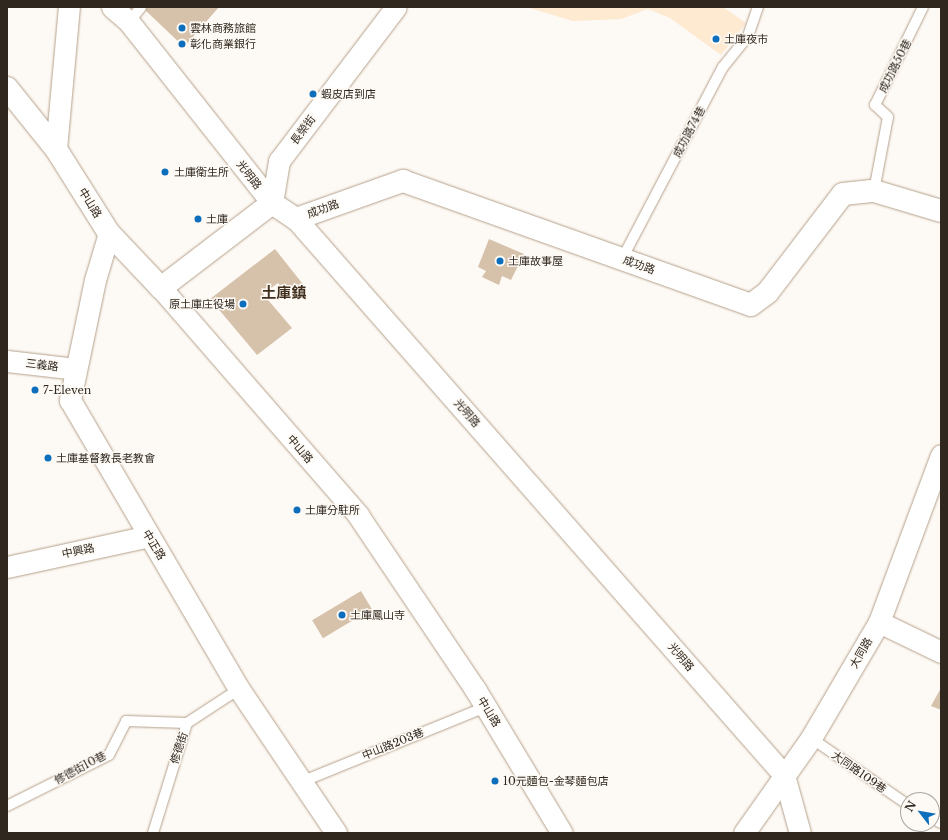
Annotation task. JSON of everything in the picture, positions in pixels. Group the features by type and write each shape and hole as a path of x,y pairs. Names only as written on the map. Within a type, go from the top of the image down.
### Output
{"street":[{"path":"56,149 68,7"},
{"name":"光明路","path":"112,7 135,14 272,203 296,219 784,774 800,833"},
{"name":"長榮街","path":"272,203 279,161 396,7"},
{"name":"中山路","path":"7,88 56,149 109,233 161,288 358,515 486,706 562,833"},
{"name":"成功路","path":"296,219 403,181 751,305 768,292 843,194 874,191 941,211"},
{"path":"161,288 272,203"},
{"name":"中正路","path":"109,233 94,280 70,400 148,536 239,688 336,833"},
{"name":"三義路","path":"7,361 76,369"},
{"name":"大同路","path":"744,833 810,738 879,622 941,455"},
{"name":"中興路","path":"7,567 148,536"},
{"path":"879,622 941,652"}],"lane":[{"name":"成功路74巷","path":"622,259 723,67 748,36 758,7"},
{"name":"成功路50巷","path":"874,191 888,117 875,105 923,7"},
{"name":"修德街","path":"153,833 186,724 239,688"},
{"name":"中山路203巷","path":"301,782 486,706"},
{"name":"修德街10巷","path":"7,806 109,755 126,721 186,724"},
{"name":"大同路109巷","path":"810,738 900,800"}],"shaded area":[{"name":"土庫夜市","path":"526,7 723,7 746,23 721,55 670,18 648,9 621,19 573,21"}],"building":[{"name":"雲林商務旅館","path":"145,7 219,7 184,47 144,9"},
{"name":"土庫故事屋","path":"489,239 524,254 511,280 502,276 499,285 482,277 486,271 478,267"},
{"name":"原土庫庄役場","path":"275,249 306,288 292,300 278,283 263,294 292,328 257,355 210,299"},
{"name":"土庫鳳山寺","path":"361,591 372,609 323,638 312,620"},
{"path":"941,688 941,710 931,706"}],"place":[{"name":"雲林商務旅館","path":"182,28"},
{"name":"土庫夜市","path":"716,39"},
{"name":"彰化商業銀行","path":"182,44"},
{"name":"蝦皮店到店","path":"313,94"},
{"name":"土庫衛生所","path":"165,172"},
{"name":"土庫","path":"198,219"},
{"name":"土庫故事屋","path":"500,261"},
{"name":"原土庫庄役場","path":"243,304"},
{"name":"7-Eleven","path":"35,390"},
{"name":"土庫基督教長老教會","path":"48,458"},
{"name":"土庫分駐所","path":"297,510"},
{"name":"土庫鳳山寺","path":"342,615"},
{"name":"10元麵包-金琴麵包店","path":"495,781"}],"district":[{"name":"土庫鎮","path":"284,293"}]}
